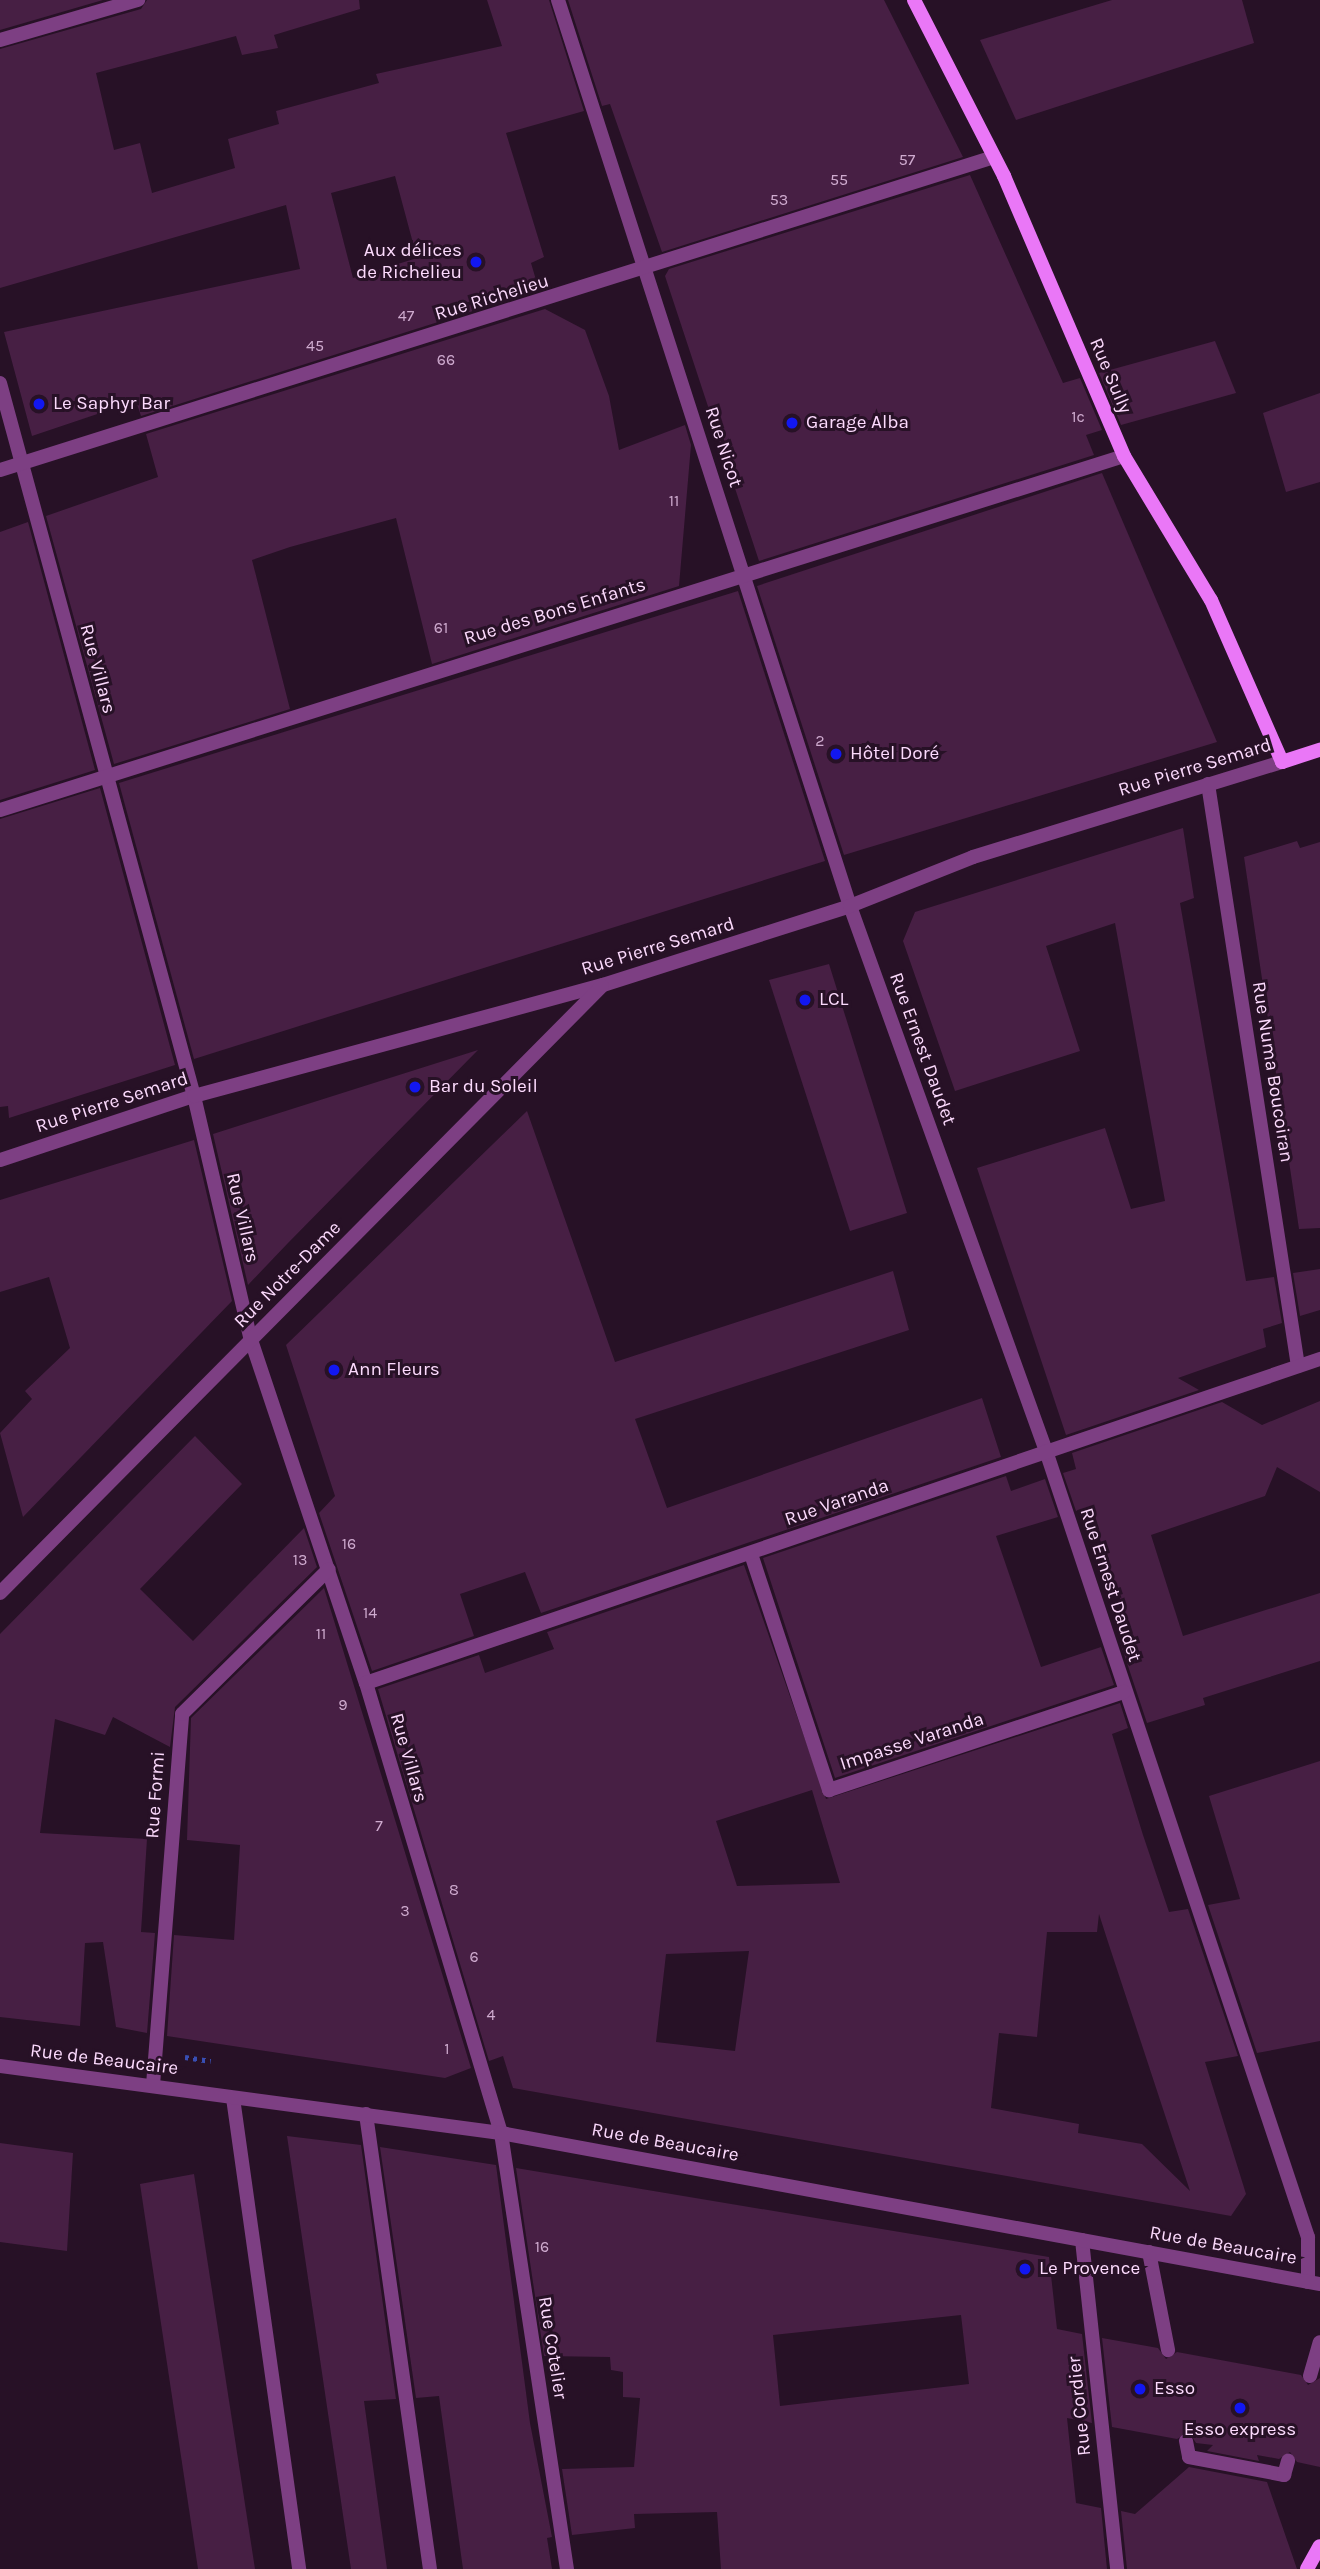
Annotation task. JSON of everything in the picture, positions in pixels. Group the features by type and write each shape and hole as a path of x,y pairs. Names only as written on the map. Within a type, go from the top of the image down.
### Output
{"main road":[{"name":"Rue Sully","path":"914,0 994,157 1124,456 1211,600 1282,762"},
{"name":"Rue Pierre Semard","path":"1282,762 1320,750"},
{"path":"1307,2569 1320,2546"}],"street":[{"path":"0,40 138,0"},
{"name":"Rue Nicot","path":"558,0 850,906"},
{"name":"Rue Richelieu","path":"0,470 644,271 994,157"},
{"name":"Rue Villars","path":"0,383 194,1096 251,1340 366,1684 501,2133"},
{"name":"Rue des Bons Enfants","path":"0,810 744,573 1124,456"},
{"name":"Rue Pierre Semard","path":"0,1160 194,1096 603,985 850,906 973,857 1282,762"},
{"name":"Rue Numa Boucoiran","path":"1208,784 1298,1366"},
{"name":"Rue Ernest Daudet","path":"850,906 1046,1451 1124,1692 1308,2237 1314,2283"},
{"name":"Rue Notre-Dame","path":"0,1593 603,985"},
{"name":"Rue Varanda","path":"366,1684 1320,1359"},
{"name":"Impasse Varanda","path":"751,1553 829,1790 1124,1692"},
{"name":"Rue Formi","path":"153,2085 182,1714 329,1569"},
{"name":"Rue de Beaucaire","path":"0,2066 501,2133 1314,2283"},
{"path":"233,2098 299,2569"},
{"path":"366,2114 430,2569"},
{"name":"Rue Cotelier","path":"501,2133 567,2569"},
{"name":"Rue Cordier","path":"1082,2240 1117,2569"},
{"path":"1149,2252 1168,2350"},
{"path":"1310,2376 1320,2342"},
{"path":"1186,2441 1189,2457 1284,2475 1288,2461"}],"building":[{"path":"0,0 103,0 0,30"},
{"path":"147,0 359,0 360,9 274,35 278,48 242,55 236,36 96,73 114,150 140,143 152,193 235,168 228,139 279,124 276,111 379,83 376,74 502,46 487,0 549,0 584,111 506,133 544,257 531,263 539,290 141,416 136,401 32,436 4,332 300,269 286,205 0,288 0,49 141,9","holes":["395,176 417,258 353,278 331,193"]},
{"path":"568,0 884,0 963,157 662,252 610,104 602,106"},
{"path":"1112,0 1242,0 1254,43 1016,120 980,40"},
{"path":"970,175 1063,383 1080,378 1102,430 1086,435 1094,455 759,561 665,276 669,269"},
{"path":"545,309 585,330 609,396 619,450 685,425 691,445 679,586 432,664 396,518 290,547 252,560 290,709 114,764 46,516 158,477 146,434"},
{"path":"1215,341 1236,393 1121,425 1099,373"},
{"path":"1320,393 1320,482 1286,492 1263,413"},
{"path":"1102,473 1217,742 844,855 757,586"},
{"path":"28,522 95,770 0,800 0,532"},
{"path":"738,591 825,861 194,1059 119,783"},
{"path":"100,788 175,1065 9,1118 8,1106 0,1107 0,819"},
{"path":"1183,828 1194,898 1180,903 1246,1281 1274,1277 1282,1323 1263,1329 1266,1347 1178,1378 1199,1390 1066,1435 977,1168 1105,1128 1131,1209 1165,1201 1115,923 1046,946 1080,1051 955,1091 903,941 915,912"},
{"path":"1297,841 1300,848 1320,842 1320,1228 1299,1229 1244,857"},
{"path":"829,964 907,1213 850,1231 769,980"},
{"path":"478,1050 288,1243 248,1285 213,1134"},
{"path":"527,1111 615,1362 893,1271 909,1330 635,1419 667,1508 982,1398 1001,1457 541,1613 525,1572 460,1594 474,1636 372,1671 319,1513 335,1496 286,1345"},
{"path":"194,1140 232,1301 23,1517 0,1433 32,1399 25,1391 70,1348 49,1277 0,1292 0,1200"},
{"path":"1320,1269 1320,1310 1300,1316 1293,1273"},
{"path":"1320,1401 1320,1492 1277,1467 1265,1496 1151,1535 1183,1636 1320,1593 1320,1661 1203,1698 1205,1705 1147,1723 1120,1642 1133,1637 1089,1507 1076,1511 1063,1473 1076,1469 1072,1453 1222,1402 1262,1425"},
{"path":"195,1436 242,1484 140,1589 193,1641 304,1528 317,1567 175,1707 170,1747 113,1717 105,1735 55,1719 40,1833 147,1839 141,1932 155,1933 147,2033 116,2027 103,1942 85,1943 80,2026 0,2017 0,1634"},
{"path":"1006,1476 1011,1491 1045,1479 1058,1517 996,1536 1041,1667 1101,1647 1114,1685 835,1778 763,1558"},
{"path":"744,1565 826,1799 1120,1703 1128,1728 1112,1734 1143,1835 1169,1912 1188,1909 1238,2056 1205,2062 1246,2194 1231,2216 513,2088 503,2056 489,2061 378,1689 479,1655 485,1673 554,1649 547,1632","holes":["812,1790 840,1883 737,1886 716,1821","1099,1914 1190,2191 1142,2144 1078,2133 1079,2124 991,2108 999,2033 1037,2037 1047,1932 1097,1932","749,1951 735,2051 656,2042 666,1954"]},
{"path":"324,1588 471,2068 445,2078 167,2036 174,1935 234,1940 240,1845 187,1840 191,1718"},
{"path":"1320,1761 1320,2041 1257,2053 1208,1905 1240,1899 1209,1796"},
{"path":"287,2136 361,2145 396,2399 364,2401 387,2569 351,2569"},
{"path":"0,2143 73,2153 67,2251 0,2242"},
{"path":"380,2147 496,2165 530,2423 552,2537 547,2538 552,2569 463,2569 439,2396 416,2398"},
{"path":"516,2168 1049,2257 1057,2329 1082,2334 1092,2423 1067,2418 1076,2503 1101,2508 1107,2569 721,2569 717,2512 634,2514 635,2528 572,2535 562,2469 634,2467 640,2398 623,2397 623,2372 611,2370 610,2357 544,2356","holes":["961,2315 969,2384 780,2406 773,2335"]},
{"path":"194,2174 255,2569 198,2569 140,2184"},
{"name":"Esso express","path":"1102,2338 1158,2348 1166,2359 1177,2352 1301,2375 1308,2385 1320,2378 1320,2467 1297,2462 1290,2452 1279,2459 1257,2455 1259,2461 1207,2451 1213,2445 1196,2443 1189,2432 1177,2439 1112,2427"},
{"path":"1189,2467 1267,2482 1297,2569 1127,2569 1121,2511 1135,2514"}],"place":[{"name":"Aux délices de Richelieu","path":"476,262"},
{"name":"Le Saphyr Bar","path":"39,404"},
{"name":"Garage Alba","path":"792,423"},
{"name":"Hôtel Doré","path":"836,754"},
{"name":"LCL","path":"805,1000"},
{"name":"Bar du Soleil","path":"415,1087"},
{"name":"Ann Fleurs","path":"334,1370"},
{"name":"Le Provence","path":"1025,2269"},
{"name":"Esso","path":"1140,2389"},
{"name":"Esso express","path":"1240,2408"}]}
